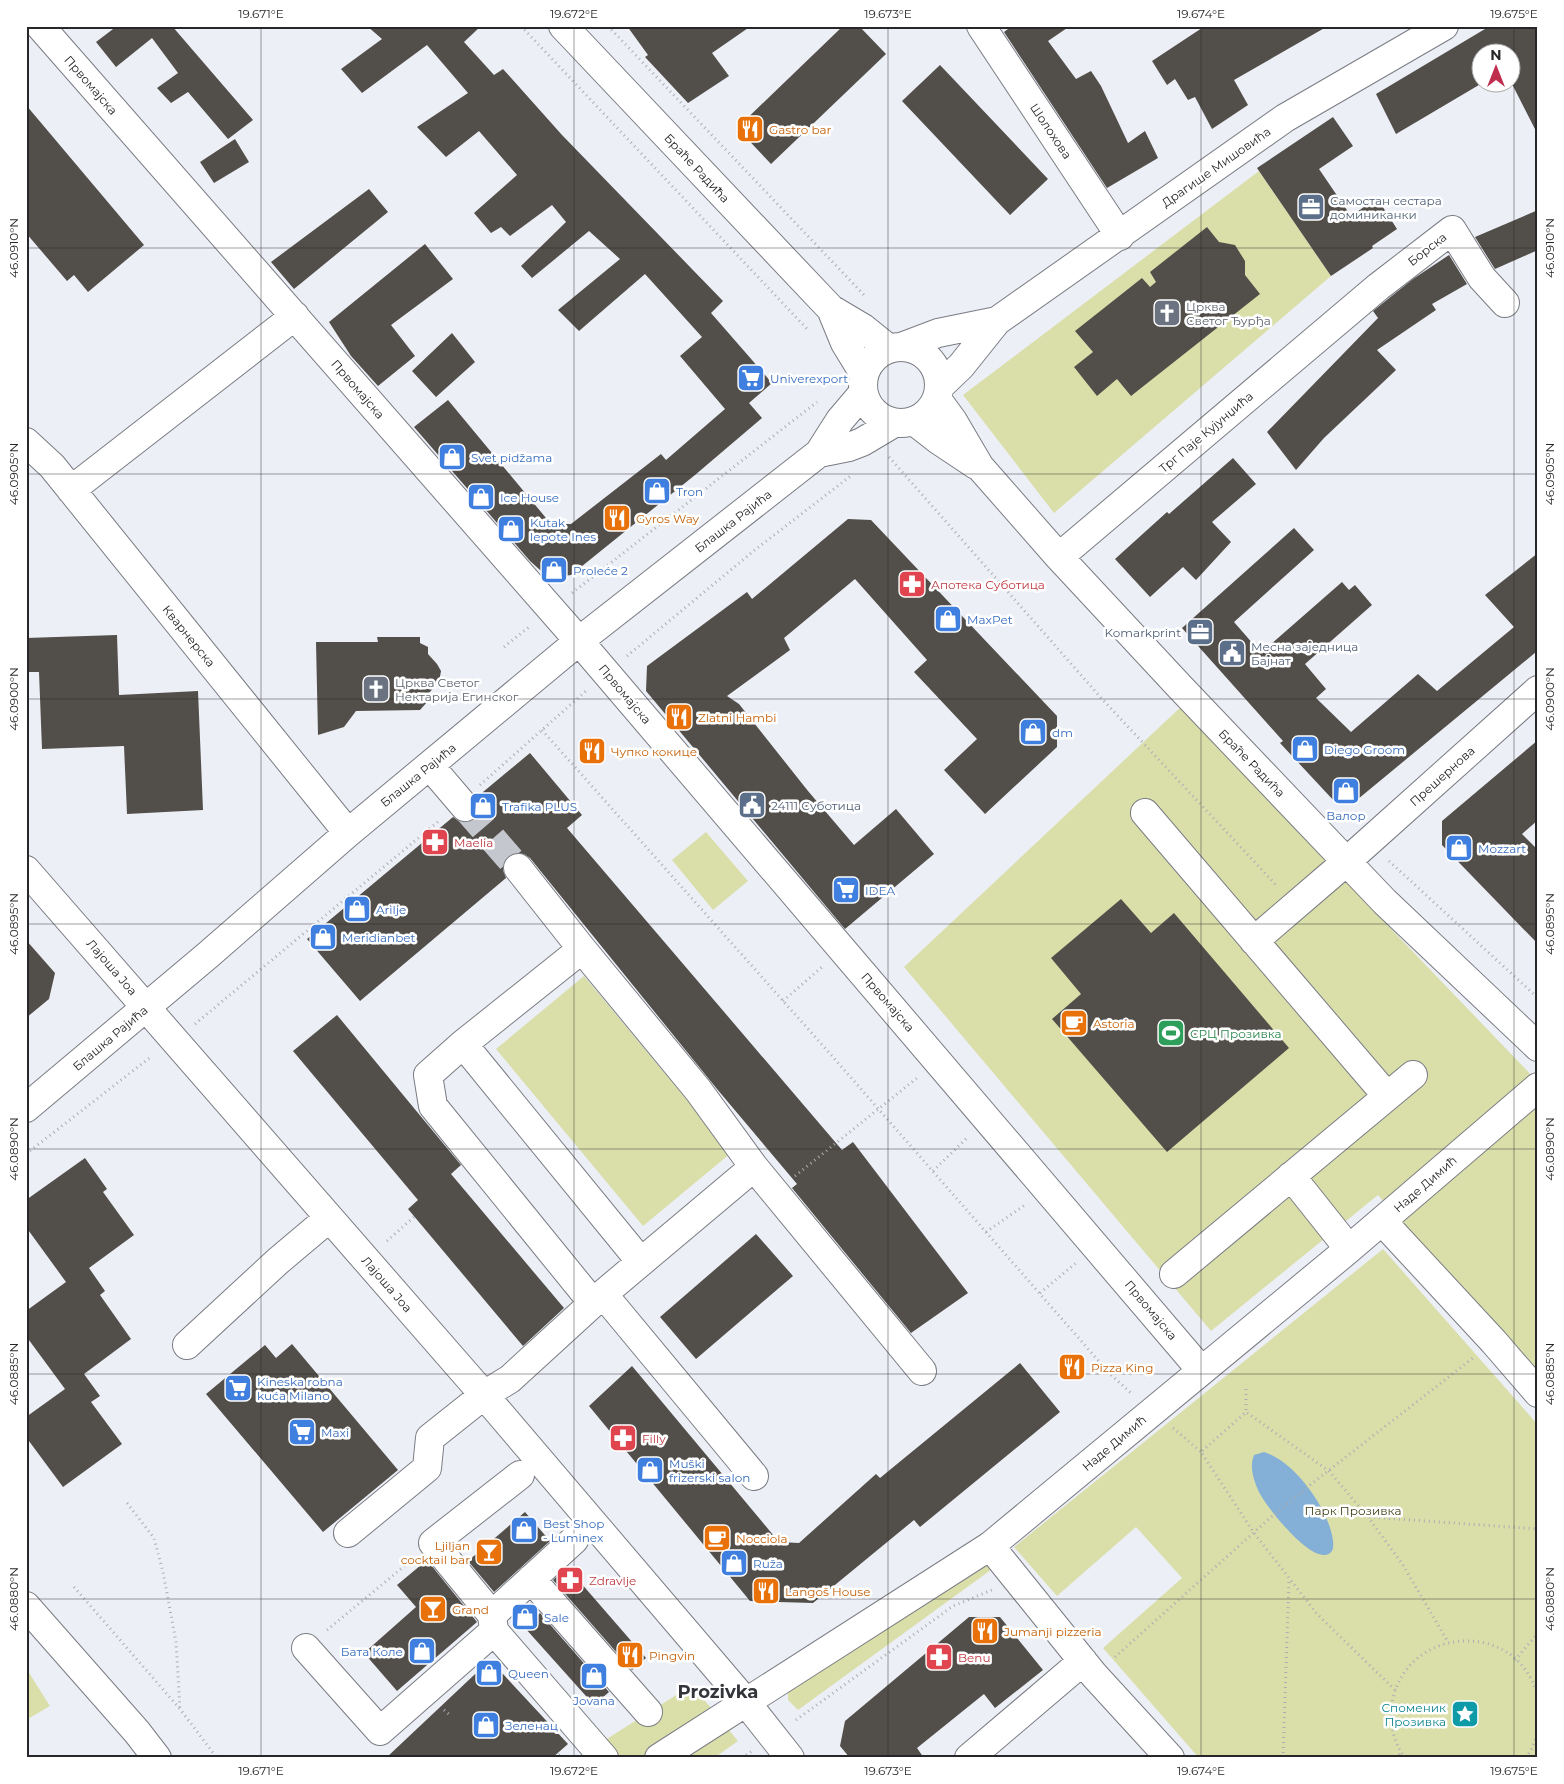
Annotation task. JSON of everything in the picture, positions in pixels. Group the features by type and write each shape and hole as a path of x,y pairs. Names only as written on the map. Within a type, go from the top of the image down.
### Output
{"street":[{"name":"Првомајска","path":"40,26 580,641 1201,1370"},
{"name":"Браће Радића","path":"563,26 831,309 895,348"},
{"name":"Шолохова","path":"981,26 1120,236"},
{"name":"Драгише Мишовића","path":"938,393 997,321 1285,118 1444,26"},
{"name":"Борска","path":"1354,307 1452,230 1482,278 1506,303"},
{"name":"Трг Паје Кујунџића","path":"1059,557 1354,307"},
{"name":"Браће Радића","path":"831,309 864,384"},
{"path":"71,490 295,316"},
{"name":"Драгише Мишовића","path":"895,348 938,333 997,321"},
{"path":"895,348 913,349 924,355 938,374 938,393 927,412 904,422 877,416 871,409 864,384 870,363 878,355 895,348"},
{"name":"Блашка Рајића","path":"26,1108 147,1008 348,833 580,641 819,453 864,384"},
{"name":"Браће Радића","path":"938,393 980,467 1059,557 1173,680 1385,902 1538,1047"},
{"name":"Браће Радића","path":"904,422 937,439 980,467"},
{"name":"Блашка Рајића","path":"819,453 848,448 904,422"},
{"name":"Кварнерска","path":"26,442 52,466 348,833"},
{"name":"Прешернова","path":"1254,941 1346,862 1538,690"},
{"path":"430,766 465,807"},
{"path":"1145,813 1387,1096"},
{"path":"518,868 582,950 698,1090 754,1166 922,1371"},
{"name":"Лајоша Јоа","path":"26,870 484,1395 744,1701 790,1758"},
{"path":"582,950 463,1044 428,1075 432,1106 754,1476"},
{"path":"463,1044 642,1262"},
{"path":"1174,1274 1413,1075"},
{"name":"Наде Димић","path":"659,1758 744,1701 990,1546 1349,1249 1538,1087"},
{"path":"348,1533 427,1468 430,1438 484,1395 510,1380 598,1298 754,1166"},
{"path":"1291,1176 1349,1249"},
{"path":"187,1345 278,1261 329,1218"},
{"path":"1382,1221 1494,1342 1538,1393"},
{"path":"520,1475 432,1543 493,1623 604,1758"},
{"path":"306,1648 380,1731 493,1623 531,1579 574,1540"},
{"path":"990,1546 1088,1668 1170,1758"},
{"path":"531,1579 648,1712"},
{"path":"26,1606 137,1732 157,1758"},
{"path":"969,1758 1088,1668"}],"path":[{"path":"521,26 815,338"},
{"path":"608,26 868,298"},
{"path":"571,594 831,391 832,400 840,420"},
{"path":"862,442 872,448 884,451 1103,700 1296,906"},
{"path":"542,730 878,1108 1110,1374 1152,1412 1201,1452 1254,1534 1317,1614 1395,1690"},
{"path":"1368,842 1538,998"},
{"path":"783,1001 843,950"},
{"path":"775,1192 939,1061"},
{"path":"932,1171 987,1118"},
{"path":"986,1232 1048,1190"},
{"path":"386,1242 415,1216"},
{"path":"1040,1294 1096,1246"},
{"path":"1088,1668 1254,1534 1270,1518 1310,1485 1494,1342"},
{"path":"1201,1452 1246,1412 1246,1389"},
{"path":"1246,1412 1329,1471 1368,1517 1403,1565 1448,1642"},
{"path":"127,1503 154,1538 163,1572 176,1642 180,1709"},
{"path":"1368,1517 1538,1528"},
{"path":"306,1648 432,1543"},
{"path":"1283,1758 1289,1578"},
{"path":"742,1758 953,1606 1017,1579"},
{"path":"74,1588 180,1709 217,1758"},
{"path":"1515,1660 1538,1633"},
{"path":"1405,1758 1395,1738 1391,1722 1395,1690 1406,1670 1422,1654 1442,1644 1464,1640 1486,1643 1507,1652 1523,1667 1535,1686 1538,1697"},
{"path":"1526,1758 1532,1750 1538,1733"},
{"path":"1395,1758 1402,1753"}],"green space":[{"path":"1259,171 1331,276 1054,513 963,395"},
{"path":"1185,703 1323,858 1538,1082 1538,1382 1378,1195 1211,1331 904,967"},
{"path":"706,832 748,881 713,910 672,860"},
{"path":"584,976 731,1153 643,1226 496,1049"},
{"name":"Парк Прозивка","path":"1383,1249 1538,1425 1538,1758 1199,1758 1103,1648 1182,1578 1136,1527 1057,1596 1014,1547"},
{"path":"992,1555 999,1564 798,1710 788,1700 788,1688"},
{"path":"26,1668 50,1706 26,1720"},
{"path":"692,1685 738,1741 714,1758 604,1758 594,1747"}],"water":[{"path":"1264,1452 1286,1465 1316,1498 1329,1523 1333,1542 1332,1552 1322,1555 1302,1543 1290,1533 1263,1499 1254,1479 1252,1464 1254,1455"}],"building":[{"path":"117,26 172,26 253,120 228,139 188,92 171,103 157,88 178,73 152,38 116,67 96,42"},
{"path":"367,26 481,26 464,42 494,75 503,69 562,135 723,301 711,313 772,383 749,403 762,418 571,575 549,578 530,561 414,427 448,400 546,518 555,524 571,524 661,454 666,460 725,409 680,356 702,337 645,274 579,331 558,310 620,259 589,231 532,278 521,266 566,222 552,205 510,236 501,227 491,233 474,213 517,175 479,131 446,157 417,127 468,93 427,45 362,93 341,69 382,39"},
{"path":"627,26 751,26 712,53 729,76 688,103 645,57 648,55"},
{"path":"843,26 859,26 886,54 771,164 737,128"},
{"path":"1012,26 1070,26 1048,41 1076,79 1091,71 1101,86 1128,143 1145,131 1158,158 1107,188 1004,32"},
{"path":"1205,26 1328,26 1234,80 1248,105 1212,129 1195,97 1188,100 1175,79 1167,85 1152,61"},
{"path":"1490,26 1538,26 1538,135 1516,92 1522,92 1522,42 1472,42 1472,89 1396,134 1376,94"},
{"path":"940,65 1048,179 1010,215 902,101"},
{"path":"26,105 144,245 88,292 74,275 67,281 26,233"},
{"path":"1333,117 1353,146 1319,169 1351,216 1377,198 1397,229 1372,246 1373,248 1331,276 1257,168"},
{"path":"235,139 249,162 214,183 200,162"},
{"path":"369,189 388,212 294,289 271,262"},
{"path":"1538,210 1538,250 1495,269 1475,237"},
{"name":"Црква Светог Ђурђа","path":"1207,227 1219,242 1235,245 1245,261 1245,275 1260,294 1131,396 1117,379 1097,396 1074,367 1093,352 1075,331 1142,278 1150,287 1156,282 1150,272"},
{"path":"425,244 453,279 391,325 415,356 378,386 351,356 329,322"},
{"path":"1449,255 1467,284 1432,304 1436,310 1377,350 1396,370 1324,438 1296,470 1267,432 1378,318 1373,311 1413,279"},
{"path":"452,333 475,362 436,397 412,371"},
{"path":"1233,458 1256,484 1212,522 1231,542 1196,580 1183,567 1150,597 1115,559 1167,512 1169,514"},
{"path":"848,519 871,520 1057,716 1057,747 985,814 944,770 977,739 914,672 927,660 855,579 784,638 790,650 727,696 739,704 808,791 854,845 896,809 934,854 845,929 646,691 647,666 747,592 752,599"},
{"path":"1294,528 1314,550 1234,622 1261,653 1342,582 1349,590 1355,585 1372,605 1305,664 1326,689 1316,698 1351,732 1418,674 1437,691 1514,627 1485,595 1538,553 1538,654 1536,652 1352,804 1335,802 1280,743 1283,741 1182,628"},
{"path":"117,635 119,695 198,691 203,810 127,814 124,746 42,749 39,672 26,672 26,638"},
{"name":"Црква Светог Нектарија Егинског","path":"377,637 420,637 420,643 428,647 428,654 441,671 439,682 428,694 428,701 420,710 356,711 344,727 318,735 316,642 378,642"},
{"path":"1538,740 1538,820 1522,834 1538,850 1538,944 1442,845 1442,821"},
{"path":"530,753 582,815 567,828 842,1150 853,1142 968,1293 911,1333 792,1188 797,1184 717,1089 530,858 524,854 515,853 508,856 503,863 506,878 360,1001 307,939 453,817 460,822 468,822 475,819 480,812 480,804 477,797"},
{"name":"СРЦ Прозивка","path":"1121,899 1151,933 1174,913 1289,1048 1167,1152 1052,1019 1081,994 1051,958"},
{"path":"26,940 55,973 49,999 26,1018"},
{"path":"337,1015 461,1165 451,1174 564,1308 523,1346 408,1209 418,1200 293,1051"},
{"path":"85,1158 107,1189 103,1192 134,1235 89,1268 105,1291 100,1295 131,1339 84,1374 100,1396 91,1402 122,1444 63,1487 26,1437 26,1417 65,1389 26,1336 26,1311 66,1282 26,1227 26,1200"},
{"path":"756,1234 793,1276 696,1359 660,1317"},
{"name":"Maxi","path":"292,1344 398,1470 323,1532 206,1394 265,1345 276,1358"},
{"path":"1020,1363 1060,1412 920,1527 914,1520 813,1603 750,1601 589,1406 632,1366 779,1542 799,1543 876,1474 880,1478"},
{"path":"525,1512 550,1541 494,1592 468,1561"},
{"path":"427,1560 477,1622 397,1691 364,1653 416,1607 397,1585"},
{"path":"567,1567 646,1658 632,1670 553,1580"},
{"path":"540,1613 609,1692 594,1705 525,1628"},
{"path":"969,1617 1000,1617 1043,1670 995,1708 984,1694 917,1748 924,1758 850,1758 840,1746 845,1721"},
{"name":"Зеленац","path":"490,1660 568,1744 552,1758 386,1758"}],"tunnel":[{"path":"465,807 518,868"}],"place":[{"name":"Gastro bar","path":"750,129"},
{"name":"Самостан сестара доминиканки","path":"1311,207"},
{"name":"Црква Светог Ђурђа","path":"1167,313"},
{"name":"Univerexport","path":"751,378"},
{"name":"Svet pidžama","path":"452,457"},
{"name":"Tron","path":"657,491"},
{"name":"Ice House","path":"481,497"},
{"name":"Gyros Way","path":"617,518"},
{"name":"Kutak lepote Ines","path":"511,529"},
{"name":"Proleće 2","path":"554,570"},
{"name":"Апотека Суботица","path":"912,584"},
{"name":"MaxPet","path":"948,619"},
{"name":"Komarkprint","path":"1200,632"},
{"name":"Месна заједница Бајнат","path":"1232,653"},
{"name":"Црква Светог Нектарија Егинског","path":"376,689"},
{"name":"Zlatni Hambi","path":"679,717"},
{"name":"dm","path":"1033,732"},
{"name":"Diego Groom","path":"1305,749"},
{"name":"Чупко кокице","path":"592,751"},
{"name":"Валор","path":"1346,791"},
{"name":"24111 Суботица","path":"752,805"},
{"name":"Trafika PLUS","path":"483,806"},
{"name":"Maelia","path":"435,842"},
{"name":"Mozzart","path":"1459,848"},
{"name":"IDEA","path":"846,890"},
{"name":"Arilje","path":"357,909"},
{"name":"Meridianbet","path":"323,937"},
{"name":"Astoria","path":"1074,1023"},
{"name":"СРЦ Прозивка","path":"1171,1033"},
{"name":"Pizza King","path":"1072,1367"},
{"name":"Kineska robna kuća Milano","path":"238,1388"},
{"name":"Maxi","path":"302,1432"},
{"name":"Filly","path":"623,1438"},
{"name":"Muški frizerski salon","path":"650,1470"},
{"name":"Best Shop - Luminex","path":"524,1530"},
{"name":"Nocciola","path":"717,1538"},
{"name":"Ljiljan cocktail bar","path":"489,1552"},
{"name":"Ruža","path":"734,1563"},
{"name":"Zdravlje","path":"570,1580"},
{"name":"Langoš House","path":"766,1591"},
{"name":"Grand","path":"433,1609"},
{"name":"Sale","path":"525,1617"},
{"name":"Jumanji pizzeria","path":"985,1631"},
{"name":"Бата Коле","path":"422,1651"},
{"name":"Pingvin","path":"630,1655"},
{"name":"Benu","path":"939,1657"},
{"name":"Queen","path":"489,1673"},
{"name":"Jovana","path":"594,1676"},
{"name":"Споменик Прозивка","path":"1465,1714"},
{"name":"Зеленац","path":"486,1725"}],"district":[{"name":"Prozivka","path":"718,1692"}]}
